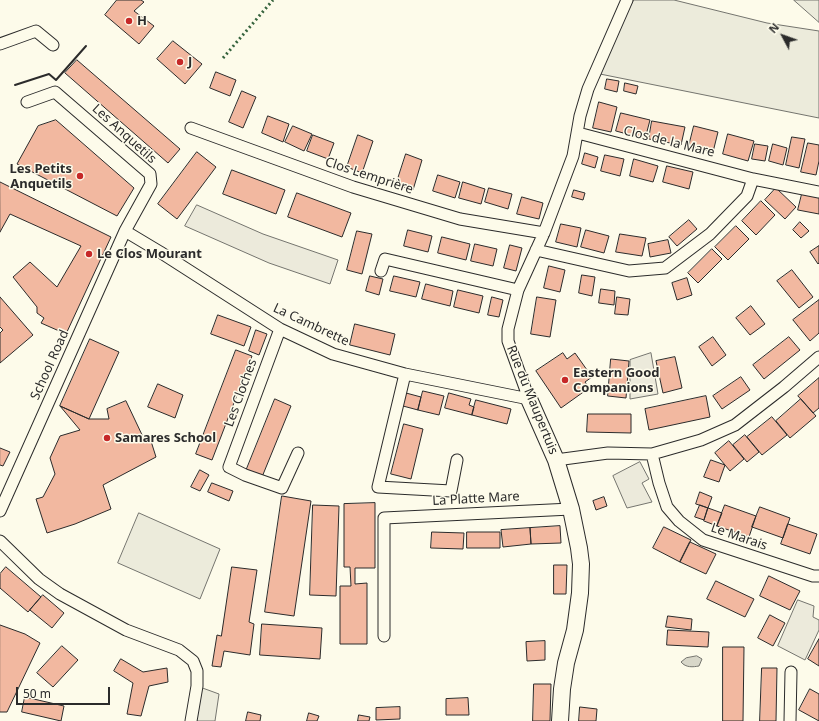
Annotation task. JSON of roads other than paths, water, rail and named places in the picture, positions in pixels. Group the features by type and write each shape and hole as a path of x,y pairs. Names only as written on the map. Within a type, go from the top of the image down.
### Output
{"street":[{"name":"Rue du Maupertuis","path":"560,721 564,676 575,630 580,593 581,564 579,548 571,509 556,460 529,399 508,341 508,329 518,290 544,232 573,156 580,116 588,89 627,0"},
{"path":"0,44 36,31 53,45"},
{"name":"Les Anquetils","path":"27,102 55,92 150,174 151,184 125,231"},
{"name":"Clos Lemprière","path":"191,128 353,187 460,219 544,232"},
{"name":"Clos de la Mare","path":"578,134 753,179 819,192"},
{"path":"536,250 628,271 664,268 710,234 747,196 753,179"},
{"name":"La Cambrette","path":"125,231 280,329 333,354 405,374 529,399"},
{"name":"School Road","path":"0,511 125,231"},
{"path":"381,271 385,259 518,290"},
{"name":"Les Cloches","path":"280,329 229,467 245,475 282,488 298,453"},
{"path":"556,460 608,453 652,454 701,440 735,425 784,387 819,357"},
{"path":"405,374 378,487 451,490 456,460"},
{"name":"Le Marais","path":"652,454 667,507 678,521 703,540 806,574 819,576"},
{"name":"La Platte Mare","path":"384,636 384,518 571,509"},
{"path":"0,541 39,579 60,594 126,630 179,650 193,661 197,671 197,686 191,721"},
{"path":"790,721 792,672"}],"place":[{"name":"H","path":"129,21"},
{"name":"J","path":"180,62"},
{"name":"Les Petits Anquetils","path":"80,176"},
{"name":"Le Clos Mourant","path":"89,254"},
{"name":"Eastern Good Companions","path":"565,380"},
{"name":"Samares School","path":"107,438"}]}
